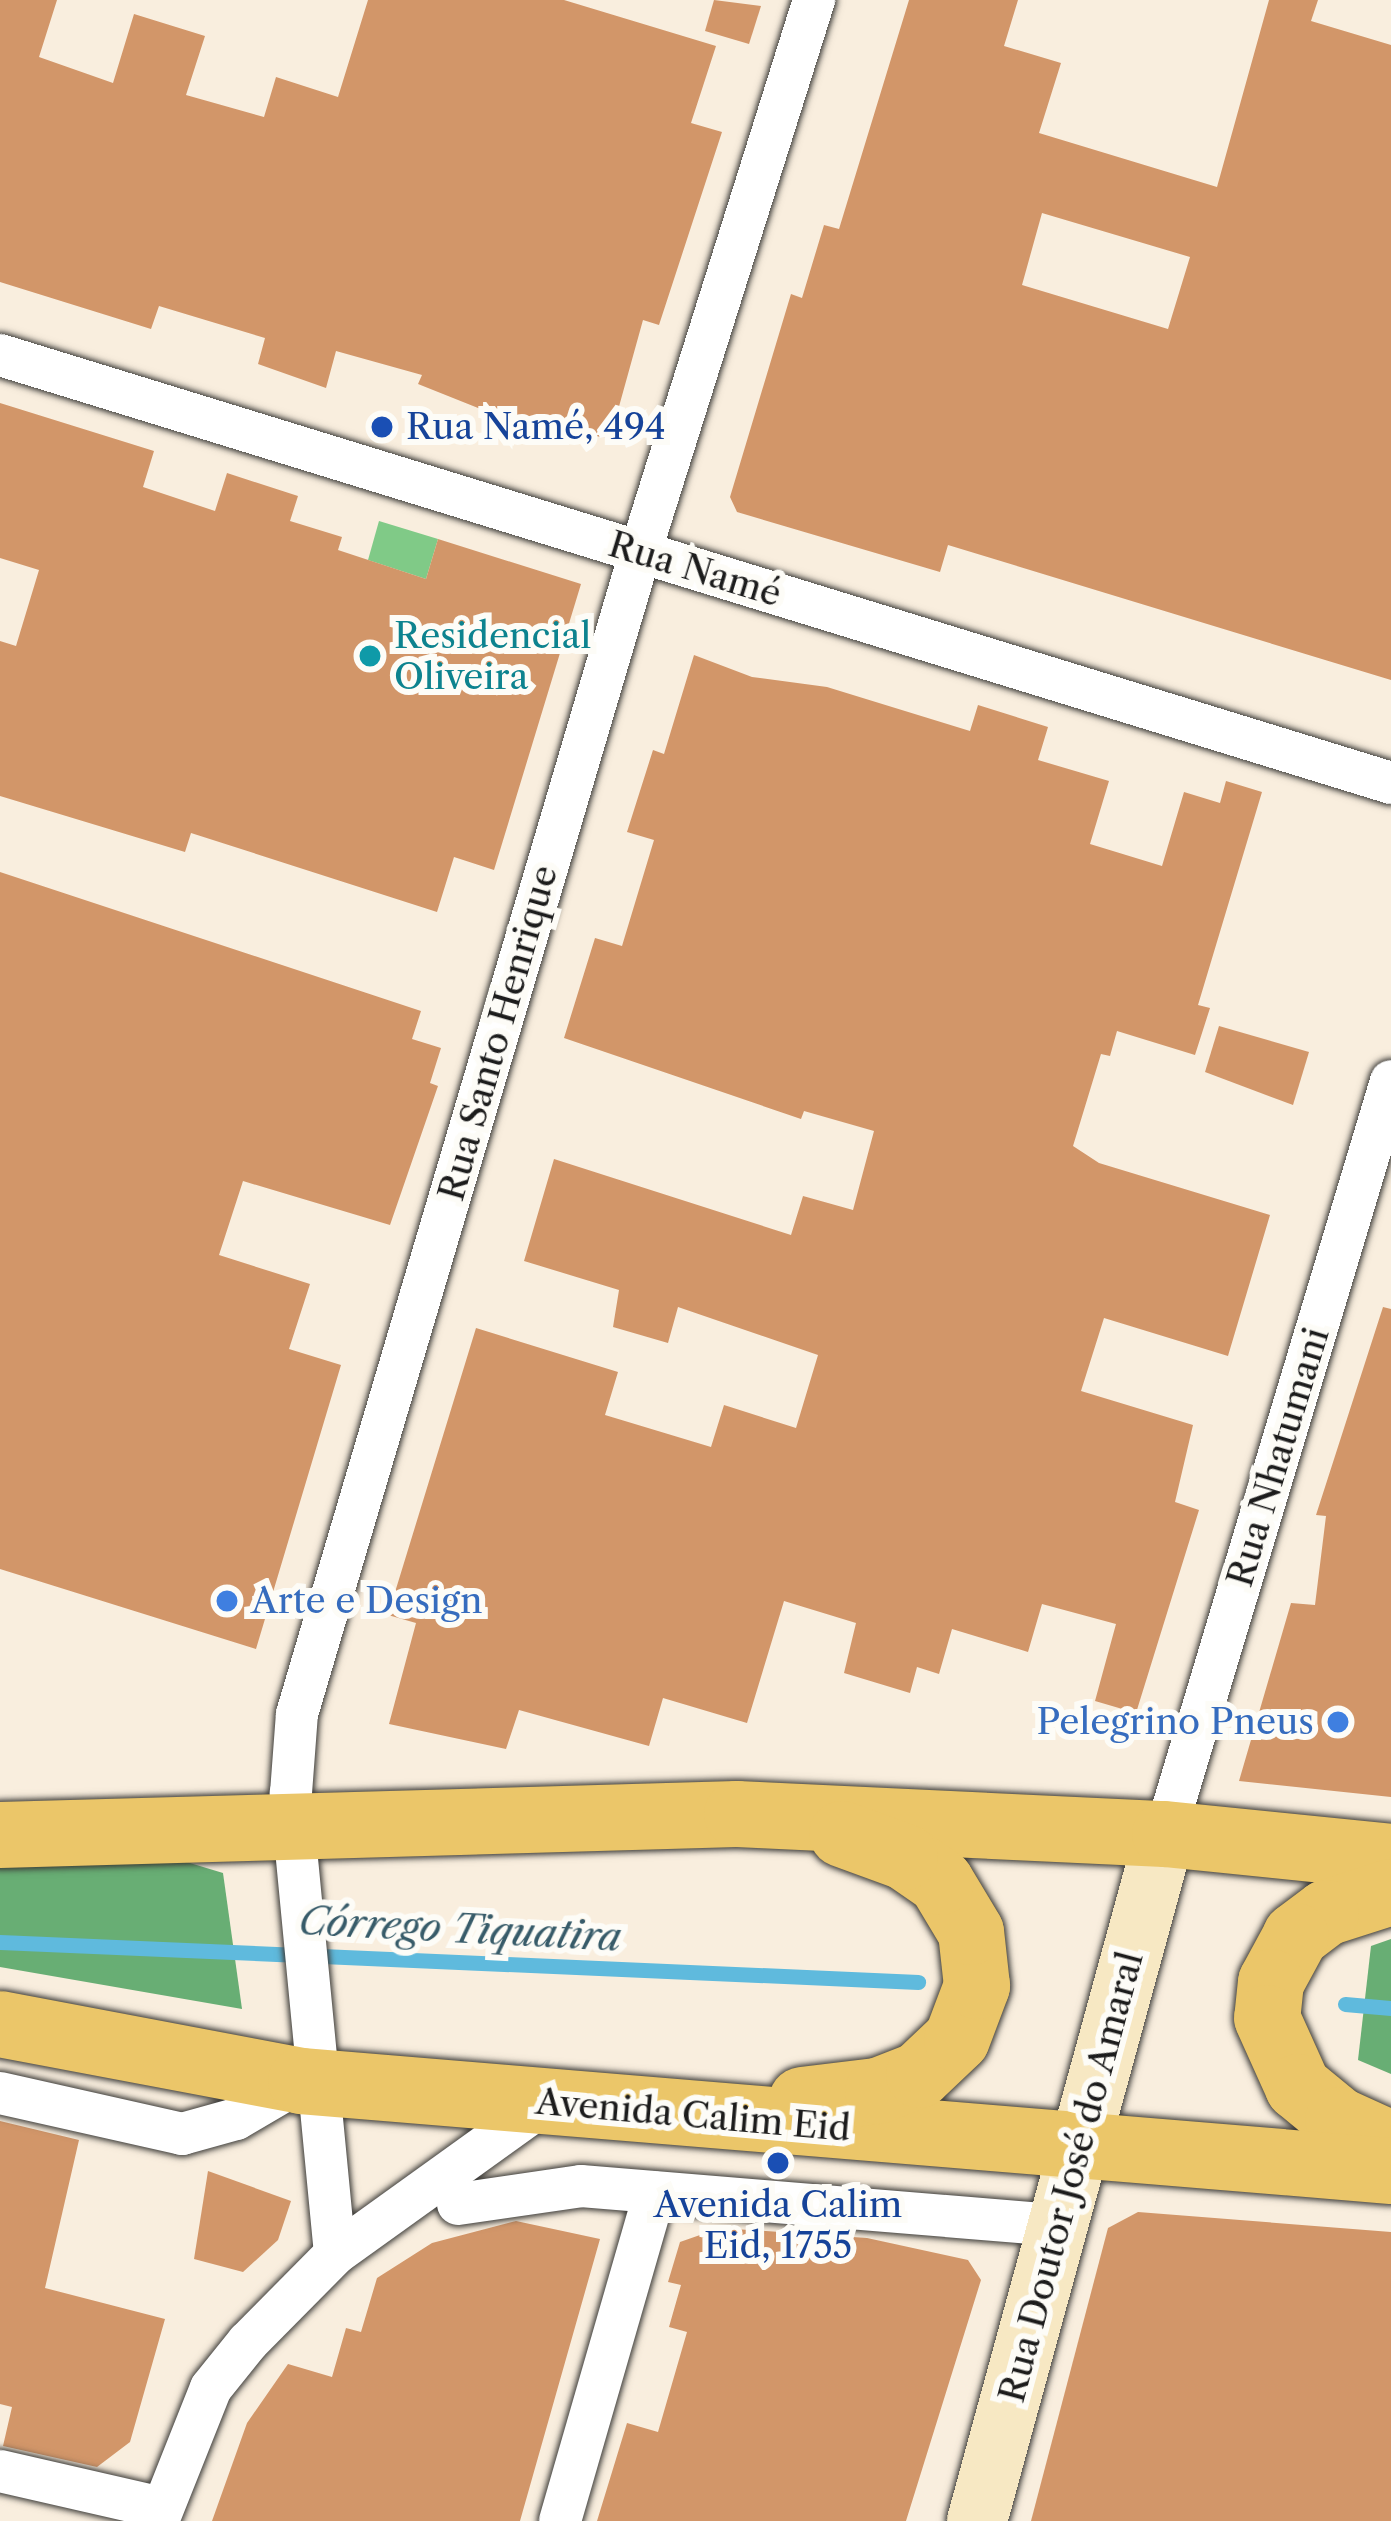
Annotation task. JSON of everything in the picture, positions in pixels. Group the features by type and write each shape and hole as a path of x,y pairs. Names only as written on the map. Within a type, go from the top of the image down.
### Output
{"main road":[{"path":"673,2114 899,2084 933,2065 957,2039 977,1986 964,1912 926,1869 865,1840 737,1814"},
{"path":"0,1834 296,1853 737,1814 1166,1834 1391,1857"},
{"path":"1391,1892 1326,1913 1296,1936 1271,1982 1267,2018 1298,2087 1338,2120 1391,2144"},
{"name":"Avenida Calim Eid","path":"0,2024 313,2082 1391,2171"}],"street":[{"name":"Rua Santo Henrique","path":"335,2254 313,2082 314,2002 296,1853 297,1714 640,553 814,0"},
{"name":"Rua Namé","path":"0,355 1391,783"},
{"name":"Rua Nhatumani","path":"1166,1834 1391,1081"},
{"name":"Rua Doutor José do Amaral","path":"977,2521 1166,1834"},
{"path":"0,2093 182,2134 236,2119 313,2082"},
{"path":"0,2471 160,2515 212,2388 335,2254 545,2103"},
{"path":"458,2204 541,2188 655,2192 1056,2225"},
{"path":"560,2521 655,2192"}],"green space":[{"path":"379,521 438,539 426,579 368,560"},
{"path":"137,1847 223,1873 242,2009 0,1967 0,1849"},
{"path":"1391,1939 1391,2074 1358,2060 1371,1946"}],"building":[{"path":"0,0 57,0 39,57 113,83 134,14 205,36 186,95 264,117 276,77 338,97 368,0 564,0 716,46 691,123 722,132 659,325 643,320 610,439 549,426 546,435 418,384 422,375 336,351 326,388 258,364 265,338 159,306 151,329 0,282"},
{"path":"714,0 761,6 749,44 705,31"},
{"path":"909,0 1018,0 1004,46 1061,63 1039,133 1217,187 1269,0 1318,0 1311,21 1391,45 1391,680 948,545 940,572 737,512 730,497 791,294 802,298 824,225 839,229","holes":["1042,213 1190,257 1168,329 1022,285"]},
{"path":"0,403 154,451 143,487 215,511 227,473 298,496 290,521 342,537 338,550 426,579 438,539 581,584 494,870 454,857 437,912 191,833 185,852 0,796 0,641 16,646 39,570 0,558"},
{"path":"694,655 752,677 827,687 970,731 978,705 1048,727 1038,760 1109,781 1090,844 1162,866 1184,792 1220,803 1226,781 1262,792 1198,1005 1210,1008 1195,1055 1117,1031 1110,1056 1101,1054 1073,1146 1099,1163 1270,1215 1228,1356 1104,1318 1081,1391 1193,1425 1175,1502 1199,1510 1136,1713 1095,1701 1116,1624 1042,1604 1028,1652 952,1629 939,1674 917,1667 910,1693 844,1673 856,1623 784,1601 747,1723 663,1698 649,1746 519,1710 506,1749 389,1724 416,1623 388,1615 476,1328 618,1372 605,1415 711,1447 724,1405 796,1428 818,1355 678,1307 668,1343 613,1327 619,1290 524,1261 554,1159 791,1235 803,1196 853,1210 874,1131 804,1111 801,1119 564,1038 595,938 622,946 654,840 627,832 653,750 664,754"},
{"path":"0,872 421,1011 412,1039 441,1048 430,1083 438,1086 390,1225 243,1181 219,1255 310,1284 289,1349 341,1365 256,1649 0,1569"},
{"path":"1219,1026 1309,1052 1293,1105 1205,1072"},
{"path":"1383,1307 1391,1309 1391,1797 1239,1781 1291,1603 1315,1605 1326,1516 1316,1515"},
{"path":"0,2121 79,2140 45,2288 165,2319 130,2442 97,2467 3,2446 12,2407 0,2404"},
{"path":"208,2171 291,2201 278,2240 243,2272 194,2259"},
{"path":"1138,2212 1391,2232 1391,2521 1031,2521 1108,2228"},
{"path":"516,2221 600,2239 520,2521 212,2521 247,2423 288,2364 332,2377 346,2328 361,2332 377,2278 432,2243"},
{"path":"720,2228 867,2238 968,2260 981,2280 906,2521 597,2521 627,2423 658,2432 687,2332 669,2327 681,2285 668,2282 680,2242"}],"waterway":[{"name":"Córrego Tiquatira","path":"0,1942 918,1982"},
{"name":"Córrego Tiquatira","path":"1345,2004 1391,2008"}],"place":[{"name":"Rua Namé, 494","path":"382,427"},
{"name":"Residencial Oliveira","path":"370,656"},
{"name":"Arte e Design","path":"227,1601"},
{"name":"Pelegrino Pneus","path":"1338,1722"},
{"name":"Avenida Calim Eid, 1755","path":"778,2163"}]}
